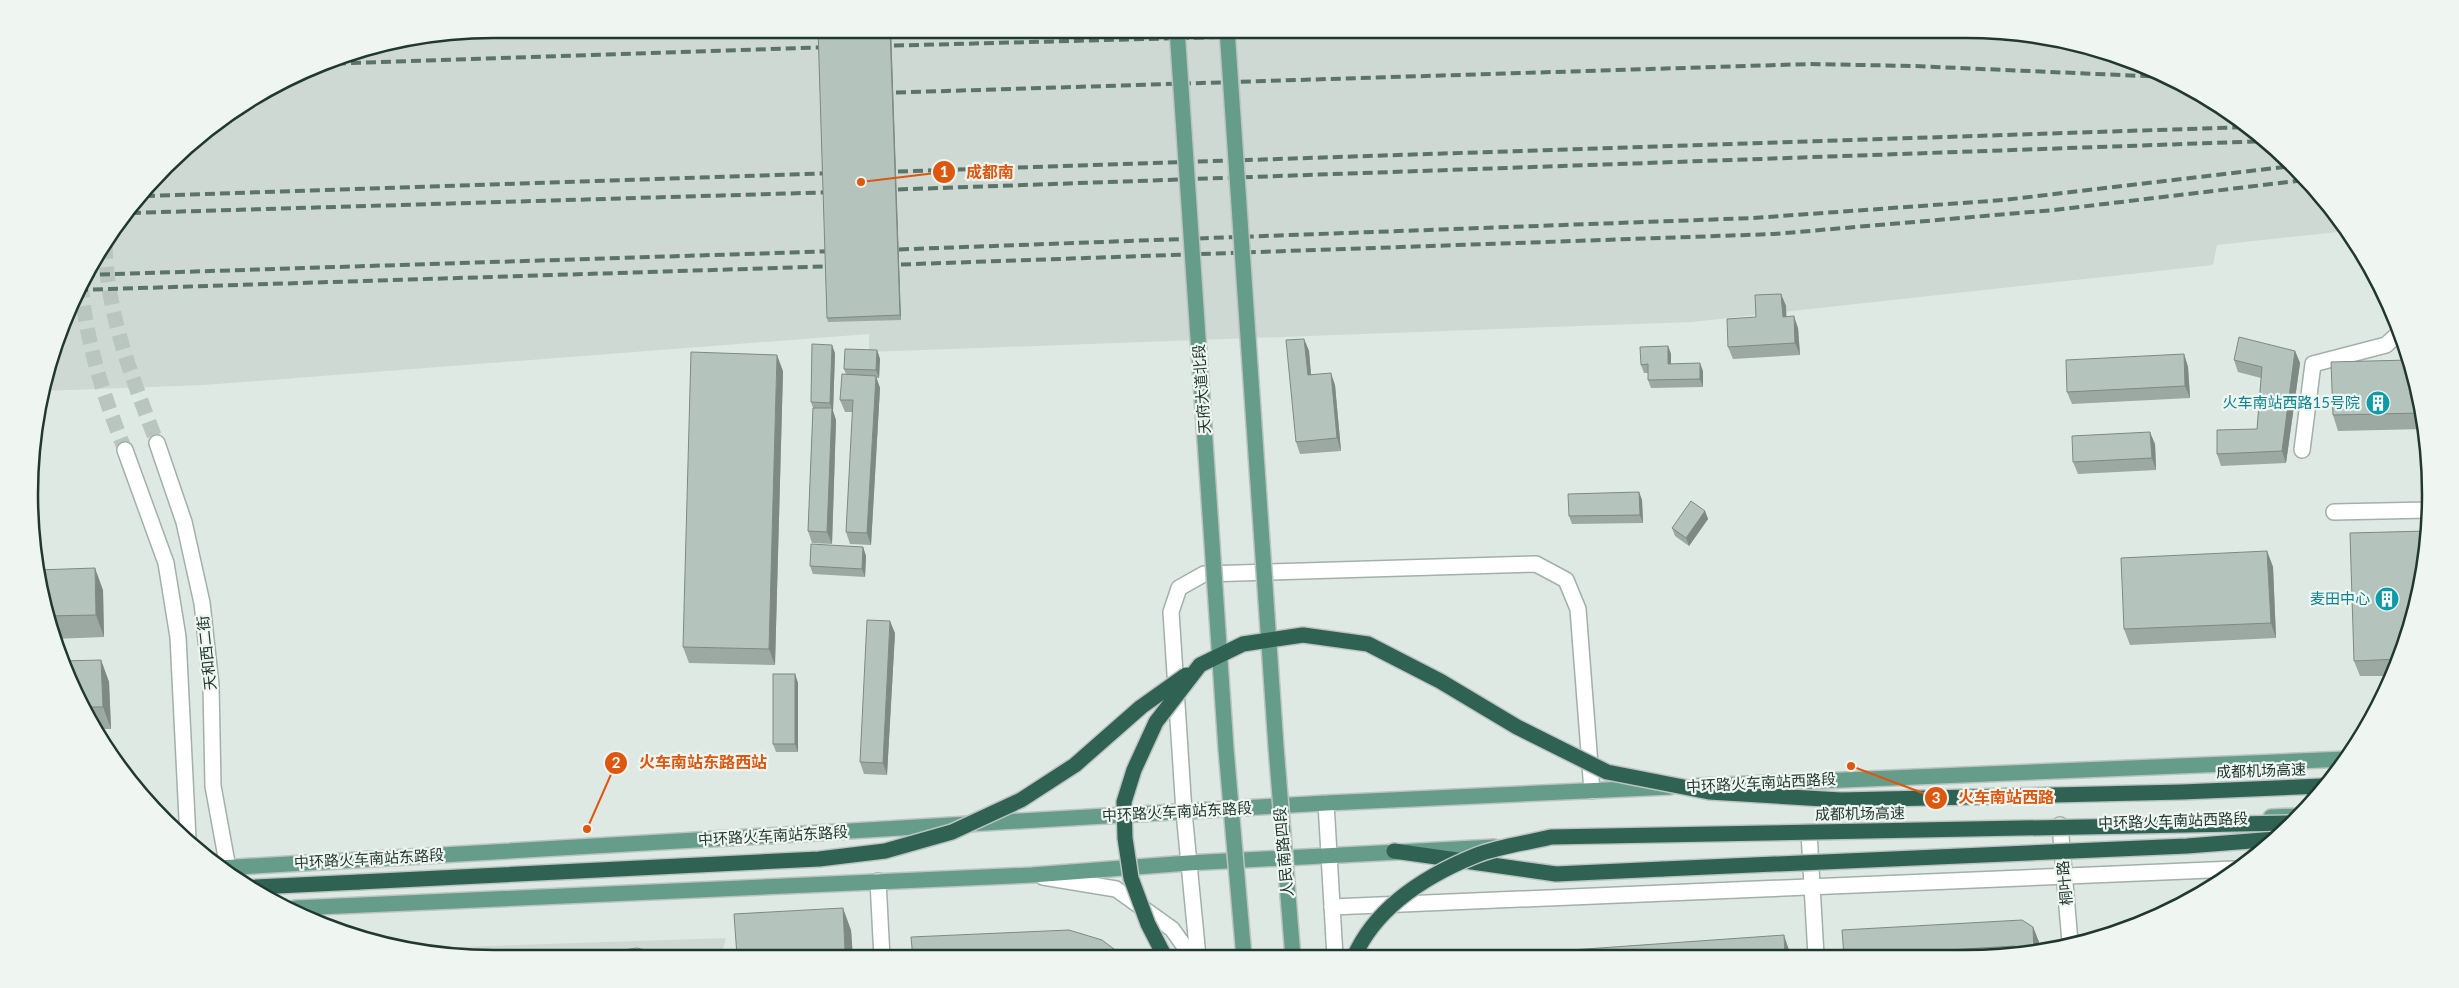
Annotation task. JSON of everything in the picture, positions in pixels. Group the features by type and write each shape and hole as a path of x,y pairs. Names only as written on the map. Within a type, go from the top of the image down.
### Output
{"highway":[{"name":"成都机场高速","path":"264,888 819,860 886,851 952,832 1021,800 1075,766 1141,707 1200,665 1243,644 1303,635 1368,644 1440,680 1517,727 1607,772 1709,792 1840,800 2182,792 2315,786"},
{"path":"1161,950 1148,924 1132,878 1125,838 1124,802 1134,770 1156,722 1200,665"},
{"name":"成都机场高速","path":"1357,950 1363,937 1389,908 1431,877 1478,854 1552,837 2280,824"},
{"path":"1394,851 1556,874 2178,846 2262,840"}],"main road":[{"name":"天府大道北段","path":"1178,38 1226,749 1243,950"},
{"name":"人民南路四段","path":"1228,38 1276,747 1292,950"},
{"name":"中环路火车南站西路段","path":"1326,803 2009,772 2336,759"},
{"name":"中环路火车南站东路段","path":"231,868 1326,803"},
{"name":"中环路火车南站西路段","path":"1330,854 1809,832 2289,816"},
{"path":"302,908 1032,875 1188,862 1330,854"}],"street":[{"path":"2302,450 2312,364 2386,345 2394,338"},
{"name":"天和西二街","path":"157,443 184,522 202,603 211,685 213,786 223,861"},
{"path":"125,450 166,563 176,628 188,832"},
{"path":"2334,512 2421,510"},
{"path":"1197,950 1184,812 1171,612 1179,588 1204,574 1536,564 1566,580 1578,609 1592,791"},
{"path":"1326,803 1335,950"},
{"name":"桐叶路","path":"2060,825 2070,938"},
{"path":"1809,832 1816,950"},
{"path":"1332,907 2065,878 2225,869"},
{"path":"1032,875 1116,889 1172,929 1187,950"},
{"path":"878,881 882,950"}],"shaded area":[{"path":"464,38 1995,38 2025,41 2083,53 2140,72 2219,114 2288,171 2339,232 2217,245 2213,265 1692,322 869,352 869,334 204,385 49,391 72,319 114,240 171,171 240,114 292,85 319,72 347,62 405,46"},
{"path":"726,938 723,950 464,950 440,948"}],"building":[{"path":"818,38 890,38 900,315 827,318"},
{"path":"1781,294 1783,317 1794,316 1795,343 1728,347 1727,319 1756,317 1755,295"},
{"path":"2239,337 2295,351 2282,451 2217,454 2217,430 2257,429 2262,367 2234,360"},
{"path":"1304,339 1308,375 1331,373 1337,438 1296,442 1286,340"},
{"path":"812,344 832,345 830,403 811,402"},
{"path":"1668,346 1668,364 1700,363 1700,379 1648,380 1648,364 1641,365 1640,347"},
{"path":"845,349 877,350 876,370 844,369"},
{"path":"691,352 777,355 769,649 683,647"},
{"path":"2184,354 2185,386 2067,392 2066,360"},
{"name":"火车南站西路15号院","path":"2401,360 2414,413 2333,415 2331,362"},
{"path":"842,374 876,376 867,533 846,532 853,400 840,400"},
{"path":"813,408 832,408 827,532 808,531"},
{"path":"2150,432 2152,458 2073,462 2072,436"},
{"path":"1639,492 1640,515 1569,516 1568,494"},
{"path":"1691,501 1705,511 1686,538 1672,528"},
{"name":"麦田中心","path":"2420,531 2413,583 2406,612 2390,659 2354,661 2350,533"},
{"path":"811,544 863,547 862,569 810,566"},
{"path":"2267,551 2271,623 2124,629 2121,558"},
{"path":"95,568 96,615 54,616 44,570"},
{"path":"867,620 890,621 883,763 860,762"},
{"path":"101,660 103,707 91,707 69,661"},
{"path":"773,674 795,674 795,744 773,744"},
{"path":"843,908 845,950 737,950 734,914"},
{"path":"2022,920 2033,927 2034,945 2015,948 2015,946 1947,950 1844,950 1842,930"},
{"path":"1069,930 1102,940 1115,950 912,950 911,937"},
{"path":"1784,935 1785,950 1571,950"},
{"path":"637,948 646,950 623,950"}],"tunnel":[{"path":"106,254 110,296 122,346 157,443"},
{"path":"82,298 91,347 125,450"}],"railway":[{"path":"879,46 1183,38"},
{"path":"343,63 834,47"},
{"path":"881,93 1810,64 1913,66 2149,76"},
{"path":"883,172 2237,127"},
{"path":"883,190 2254,141"},
{"path":"884,250 1753,218 2004,200 2284,167"},
{"path":"149,196 836,173"},
{"path":"886,265 1774,234 2054,210 2297,181"},
{"path":"135,213 838,192"},
{"path":"94,275 839,251"},
{"path":"86,290 839,266"}],"place":[{"name":"成都南","path":"861,182"},
{"name":"火车南站西路15号院","path":"2378,403"},
{"name":"麦田中心","path":"2387,599"},
{"name":"火车南站西路","path":"1851,766"},
{"name":"火车南站东路西站","path":"587,829"}]}
